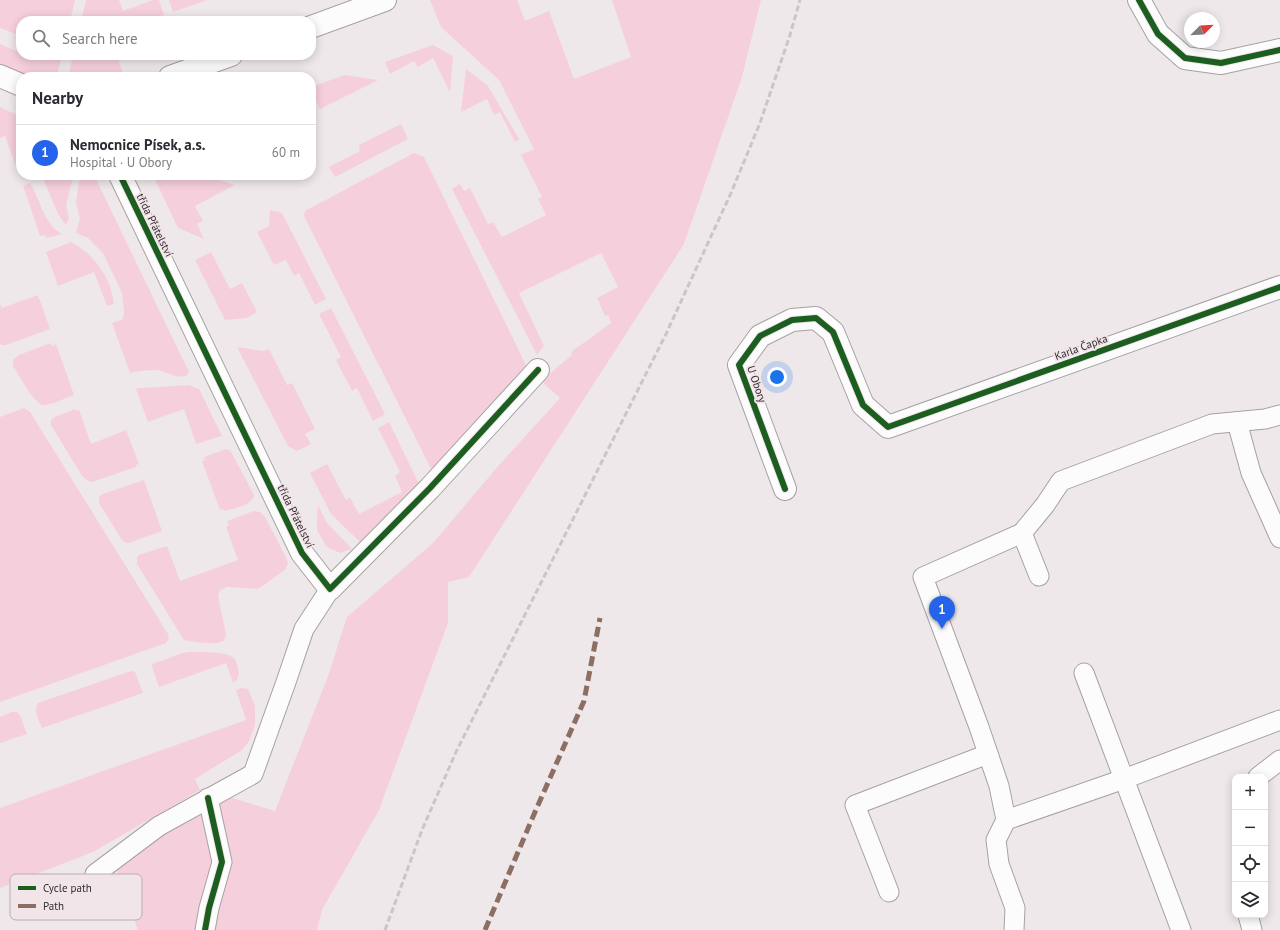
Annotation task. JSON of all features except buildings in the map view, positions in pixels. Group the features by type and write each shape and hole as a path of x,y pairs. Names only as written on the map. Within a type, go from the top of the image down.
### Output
{"street":[{"path":"316,25 385,0"},
{"path":"1139,0 1158,34 1184,58 1221,63 1280,50"},
{"path":"184,72 217,60"},
{"path":"0,76 16,83"},
{"name":"třída Přátelství","path":"122,180 302,553 330,589"},
{"name":"Karla Čapka","path":"888,427 1280,287"},
{"name":"U Obory","path":"785,489 739,364 760,336 792,320 816,318 833,332 863,405 888,427"},
{"path":"330,589 430,488 538,370"}],"lane":[{"path":"1014,930 1015,908 999,864 996,840 1006,820 999,786 923,576 1022,533 1045,505 1061,482 1212,424 1265,419 1280,415"},
{"path":"1237,422 1251,473 1280,538"},
{"path":"1022,533 1039,576"},
{"path":"95,874 159,826 253,774 304,629 330,589"},
{"path":"1084,673 1181,930"},
{"path":"1006,820 1124,779 1280,720"},
{"path":"889,892 855,805 988,754"},
{"path":"1262,774 1280,760"},
{"path":"205,930 209,908 222,862 208,798"},
{"path":"1249,918 1252,930"}],"shaded area":[{"path":"0,0 75,0 71,16 16,16 16,34 0,28"},
{"path":"86,0 119,0 123,11 153,0 159,0 164,15 161,16 82,16"},
{"path":"169,0 207,0 173,12"},
{"path":"430,0 517,0 525,21 549,11 574,79 631,57 612,0 761,0 742,77 684,244 469,577 448,582 448,623 379,810 322,910 317,930 213,930 230,865 216,805 229,797 275,811 328,676 347,617 433,543 500,464 560,398 541,381 572,355 571,352 611,323 608,315 605,316 597,298 618,287 601,253 519,293 544,346 537,355 452,189 460,184 464,191 470,188 488,224 493,222 502,237 546,215 538,199 542,197 521,155 534,149 499,80 441,27"},
{"path":"0,44 16,51 16,60 61,60 57,72 16,72 0,65"},
{"path":"433,45 453,56 450,92 433,58 418,67 414,61 390,74 385,62"},
{"path":"72,60 119,60 122,72 69,72"},
{"path":"466,69 488,86 519,139 515,142 500,112 494,115 487,99 461,112"},
{"path":"345,75 378,80 320,109 316,101 316,85"},
{"path":"0,107 16,115 16,166 5,136 0,138"},
{"path":"401,124 408,139 335,177 329,167 360,151 359,145"},
{"path":"414,153 424,157 527,367 433,473 304,216 305,211"},
{"path":"73,180 66,205 69,218 66,225 58,214 44,181"},
{"path":"80,180 96,180 189,372 183,377 174,376 156,370 130,373 112,323 123,319 124,311 122,293 103,253 88,238 76,233 80,219 76,203"},
{"path":"155,180 218,180 235,185 195,206 203,221 197,224 204,239 178,228"},
{"path":"30,183 50,224 62,234 46,238 45,235 40,236 23,186"},
{"path":"270,210 282,213 326,299 315,305 299,273 294,276 286,260 274,265 257,232 269,226"},
{"path":"71,242 87,253 100,267 109,285 114,304 107,306 94,272 58,286 46,252"},
{"path":"211,252 230,289 242,283 257,312 247,318 225,320 195,260"},
{"path":"38,295 50,329 6,345 2,345 0,343 0,304 2,308"},
{"path":"331,308 385,414 373,421 357,388 352,391 336,360 341,357 319,314"},
{"path":"51,343 52,346 56,344 74,395 54,403 44,405 40,404 31,395 13,366 13,360 19,355"},
{"path":"237,347 263,351 269,349 287,385 292,383 315,429 305,434 311,444 297,451 288,446"},
{"path":"189,385 199,389 222,436 196,444 184,409 148,422 136,389"},
{"path":"24,408 30,412 168,634 169,638 166,643 0,702 0,417"},
{"path":"75,409 76,411 79,410 91,444 126,430 139,464 136,465 136,467 92,482 88,481 82,476 51,425 51,420 55,417"},
{"path":"389,422 421,488 360,542 331,514 310,473 327,464 346,500 350,498 359,514 402,492 395,476 400,472 378,428"},
{"path":"226,449 230,450 254,495 250,502 238,508 225,511 223,509 220,510 202,461 205,460 204,457"},
{"path":"144,480 162,531 126,543 122,540 99,503 99,497 103,494"},
{"path":"318,505 327,523 352,549 340,553 327,547 317,530"},
{"path":"254,511 260,512 265,517 286,557 288,563 285,570 258,589 227,587 220,590 218,596 226,634 224,640 217,643 211,643 184,640 137,564 137,558 139,555 167,546 180,581 238,560 226,527 229,525 227,521"},
{"path":"190,652 213,652 225,654 234,658 239,672 238,677 233,683 226,663 159,687 152,664"},
{"path":"131,671 135,672 143,693 42,728 36,712 38,703"},
{"path":"242,688 248,689 255,706 255,725 249,741 242,750 195,779 200,790 93,852 36,874 10,874 10,884 0,888 0,808 246,720 236,690"},
{"path":"12,712 17,712 20,715 27,734 0,743 0,717"},
{"path":"208,809 218,849 198,930 138,930 134,920 142,920 142,874 118,874 117,870 165,832"}],"railway":[{"path":"385,930 422,830 456,752 666,334 731,193 760,123 790,35 800,0"}],"marked path":[{"path":"485,930 584,701 600,618"}],"cycle path":[{"path":"1139,0 1158,34 1185,58 1221,63 1280,50"},
{"path":"122,180 302,553 330,589 430,488 538,370"},
{"path":"785,489 739,365 760,336 792,320 816,318 833,332 863,405 888,427 1280,287"},
{"path":"205,930 209,908 222,862 208,798"}],"place":[{"name":"Nemocnice Písek, a.s.","path":"942,629"}]}
